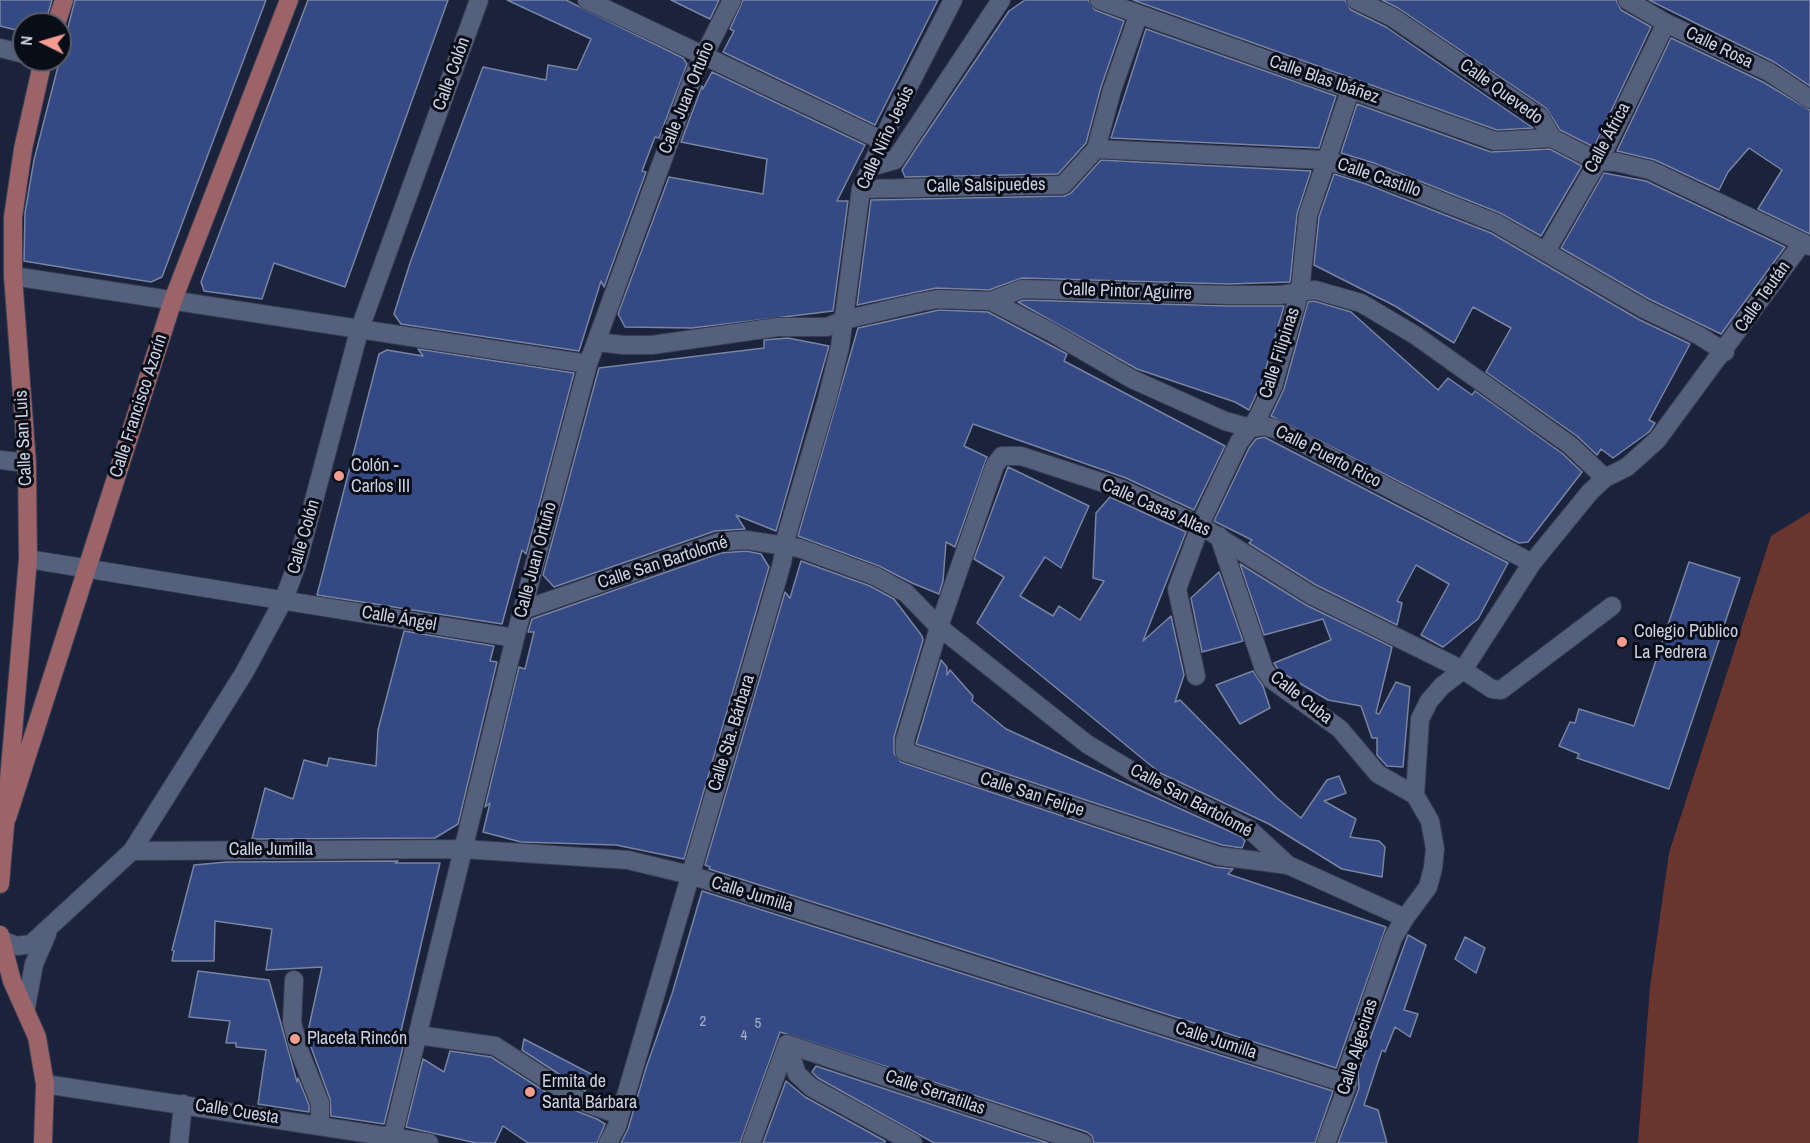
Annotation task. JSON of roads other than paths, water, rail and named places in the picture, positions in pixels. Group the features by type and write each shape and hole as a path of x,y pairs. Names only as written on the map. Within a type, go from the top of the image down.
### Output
{"main road":[{"name":"Calle Francisco Azorín","path":"7,818 173,300 290,0"},
{"name":"Calle San Luis","path":"7,818 28,559 27,463 14,276 13,217 17,181 40,72"},
{"path":"0,884 7,818"},
{"path":"0,934 12,981 26,1007 37,1037 45,1084 43,1143"}],"street":[{"name":"Calle Colón","path":"1,940 17,946 31,944 132,851 244,673 284,599 297,564 359,331 478,0"},
{"path":"587,0 883,141"},
{"name":"Calle Juan Ortuño","path":"392,1140 514,638 588,364 702,55 732,0"},
{"name":"Calle Niño Jesús","path":"844,320 861,189 953,0"},
{"path":"870,167 895,160 1001,0"},
{"name":"Calle Blas Ibáñez","path":"1099,0 1138,16 1351,88 1495,141 1552,138"},
{"name":"Calle Quevedo","path":"1356,0 1392,17 1540,117 1552,138 1597,161 1617,162 1650,170 1806,245"},
{"name":"Calle Rosa","path":"1627,0 1666,23 1769,72 1810,99"},
{"path":"1096,149 1112,90 1138,16"},
{"name":"Calle África","path":"1546,251 1597,161 1666,23"},
{"name":"Calle Filipinas","path":"1196,676 1176,589 1239,442 1257,419 1273,386 1300,291 1308,214 1324,160 1351,88"},
{"name":"Calle Castillo","path":"1096,149 1324,160 1370,173 1496,223 1644,309 1698,335 1725,352"},
{"name":"Calle Salsipuedes","path":"861,189 1063,185 1096,149"},
{"name":"Calle Teután","path":"1725,352 1806,245"},
{"path":"14,276 359,331 588,364"},
{"name":"Calle Pintor Aguirre","path":"596,342 624,345 671,343 778,327 827,327 844,320 938,299 991,301 1022,289 1228,295 1279,295 1315,290 1335,294 1383,315 1570,445 1605,478"},
{"name":"Calle Puerto Rico","path":"991,301 1051,332 1132,379 1225,420 1250,428 1265,426 1276,429 1532,563"},
{"name":"Calle Sta. Bárbara","path":"608,1143 620,1115 783,563 783,547 827,399 844,320"},
{"path":"1405,918 1428,887 1435,849 1430,822 1415,795 1419,733 1424,710 1442,686 1462,670 1532,563 1590,492 1605,478 1627,467 1653,446 1725,352"},
{"name":"Calle Casas Altas","path":"939,627 995,465 1006,454 1122,489 1202,526 1311,595 1462,670 1492,689 1501,690 1612,606"},
{"path":"0,460 27,463"},
{"name":"Calle Cuba","path":"1219,536 1264,669 1272,680 1340,729 1378,774 1415,795"},
{"name":"Calle San Bartolomé","path":"523,610 720,542 746,540 798,548 886,581 906,593 939,627 1087,744 1135,773 1248,828 1288,865 1405,918"},
{"name":"Calle Ángel","path":"28,559 514,638"},
{"name":"Calle San Felipe","path":"939,627 905,740 904,749 908,754 1219,856 1288,865"},
{"name":"Calle Jumilla","path":"132,851 463,849 619,859 690,875 1348,1084"},
{"name":"Calle Algeciras","path":"1326,1143 1348,1084 1347,1071 1393,938 1405,918"},
{"path":"26,1007 31,972 49,929"},
{"path":"294,980 292,1022 320,1103 320,1125"},
{"path":"418,1035 495,1046 580,1101 620,1115"},
{"path":"787,1044 797,1074 811,1087 906,1141"},
{"path":"751,1143 787,1044"},
{"name":"Calle Serratillas","path":"787,1044 1083,1143"},
{"name":"Calle Cuesta","path":"45,1084 320,1125 392,1140 429,1143"},
{"path":"179,1143 183,1104"}],"place":[{"name":"Colón - Carlos III","path":"339,476"},
{"name":"Colegio Público La Pedrera","path":"1622,642"},
{"name":"Placeta Rincón","path":"295,1039"},
{"name":"Ermita de Santa Bárbara","path":"530,1092"}]}
